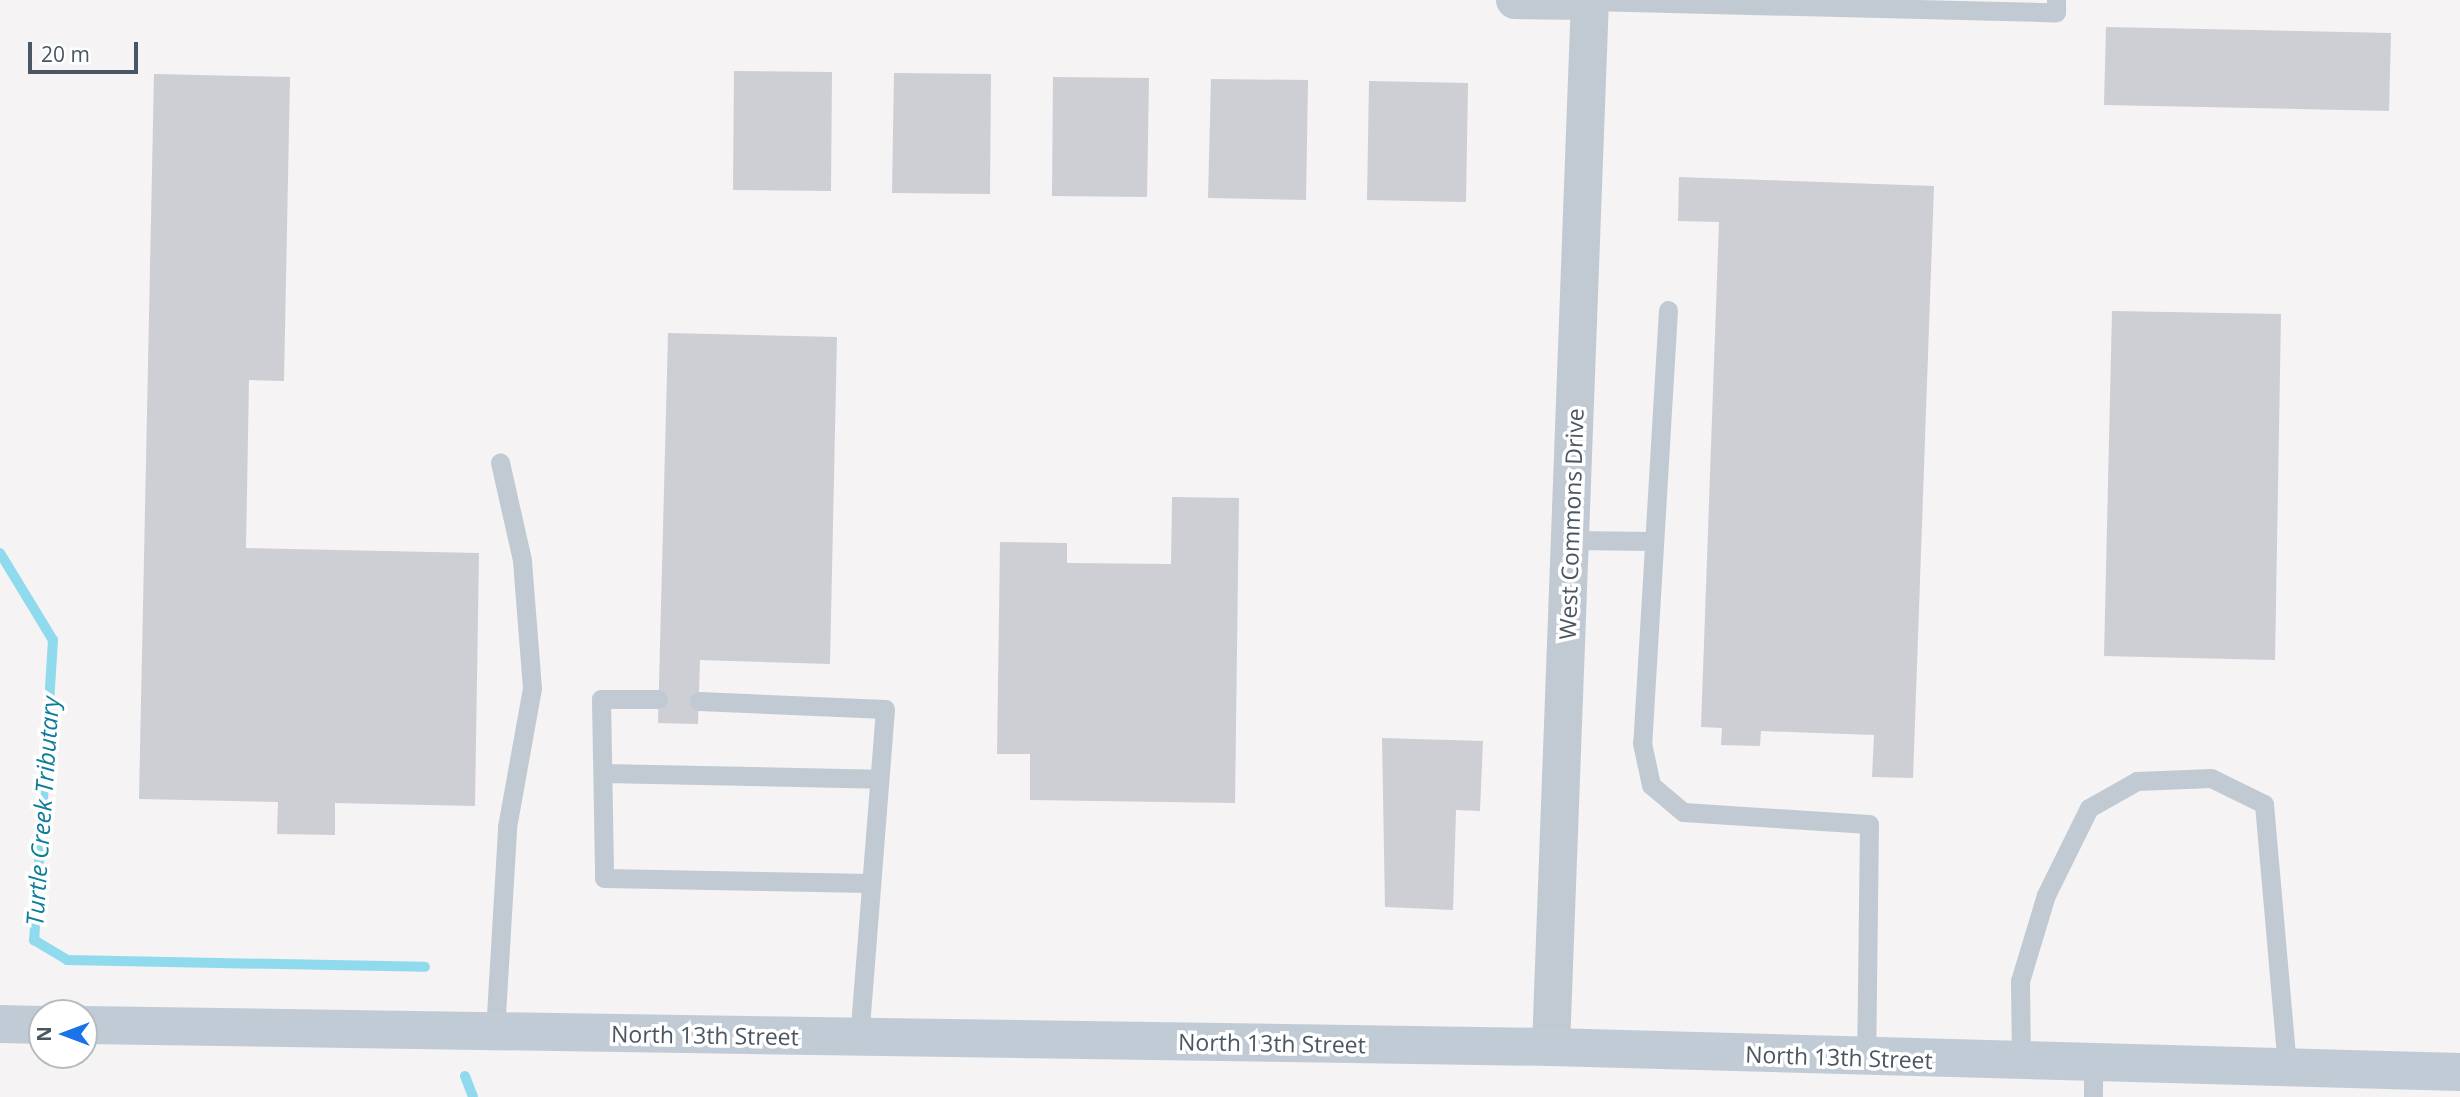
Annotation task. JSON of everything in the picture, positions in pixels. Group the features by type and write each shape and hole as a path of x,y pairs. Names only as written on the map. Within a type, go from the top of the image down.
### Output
{"main road":[{"path":"0,1024 28,1025"},
{"name":"North 13th Street","path":"98,1025 1551,1047 2021,1063 2093,1082 2287,1069 2460,1072"}],"street":[{"path":"1515,0 1590,1"},
{"name":"West Commons Drive","path":"1551,1047 1590,1"}],"lane":[{"path":"1590,1 1773,2 2056,12 2056,0"},
{"path":"1668,310 1642,743 1651,785 1684,813 1869,824 1867,1058"},
{"path":"495,1032 508,827 532,688 522,560 500,462"},
{"path":"1570,540 1654,541"},
{"path":"658,699 601,699 604,878 870,883"},
{"path":"699,701 885,709 859,1037"},
{"path":"603,773 879,779"},
{"path":"2021,1063 2020,981 2046,895 2088,808 2137,781 2211,778 2264,804 2287,1069"}],"building":[{"path":"2106,27 2391,33 2389,111 2104,105"},
{"path":"734,71 832,72 831,191 733,190"},
{"path":"894,73 991,74 990,194 892,193"},
{"path":"154,74 290,77 284,381 249,380 246,548 479,553 475,806 335,803 335,835 277,834 278,802 139,799"},
{"path":"1053,77 1149,78 1147,197 1052,196"},
{"path":"1211,79 1308,80 1306,200 1208,198"},
{"path":"1369,81 1468,83 1466,202 1367,200"},
{"path":"1679,177 1934,186 1913,778 1872,777 1874,735 1761,731 1760,746 1721,745 1722,728 1701,727 1719,222 1678,221"},
{"path":"2112,311 2281,314 2275,660 2104,656"},
{"path":"668,333 837,337 830,664 700,660 698,724 658,723"},
{"path":"1172,497 1239,498 1235,803 1030,800 1030,754 997,754 1000,542 1067,543 1067,563 1171,564"},
{"path":"1382,738 1483,741 1480,811 1456,810 1453,910 1385,907"}],"waterway":[{"name":"Turtle Creek Tributary","path":"0,553 53,640 34,940 67,960 425,967"},
{"name":"Turtle Creek Tributary","path":"465,1076 473,1097"}]}
